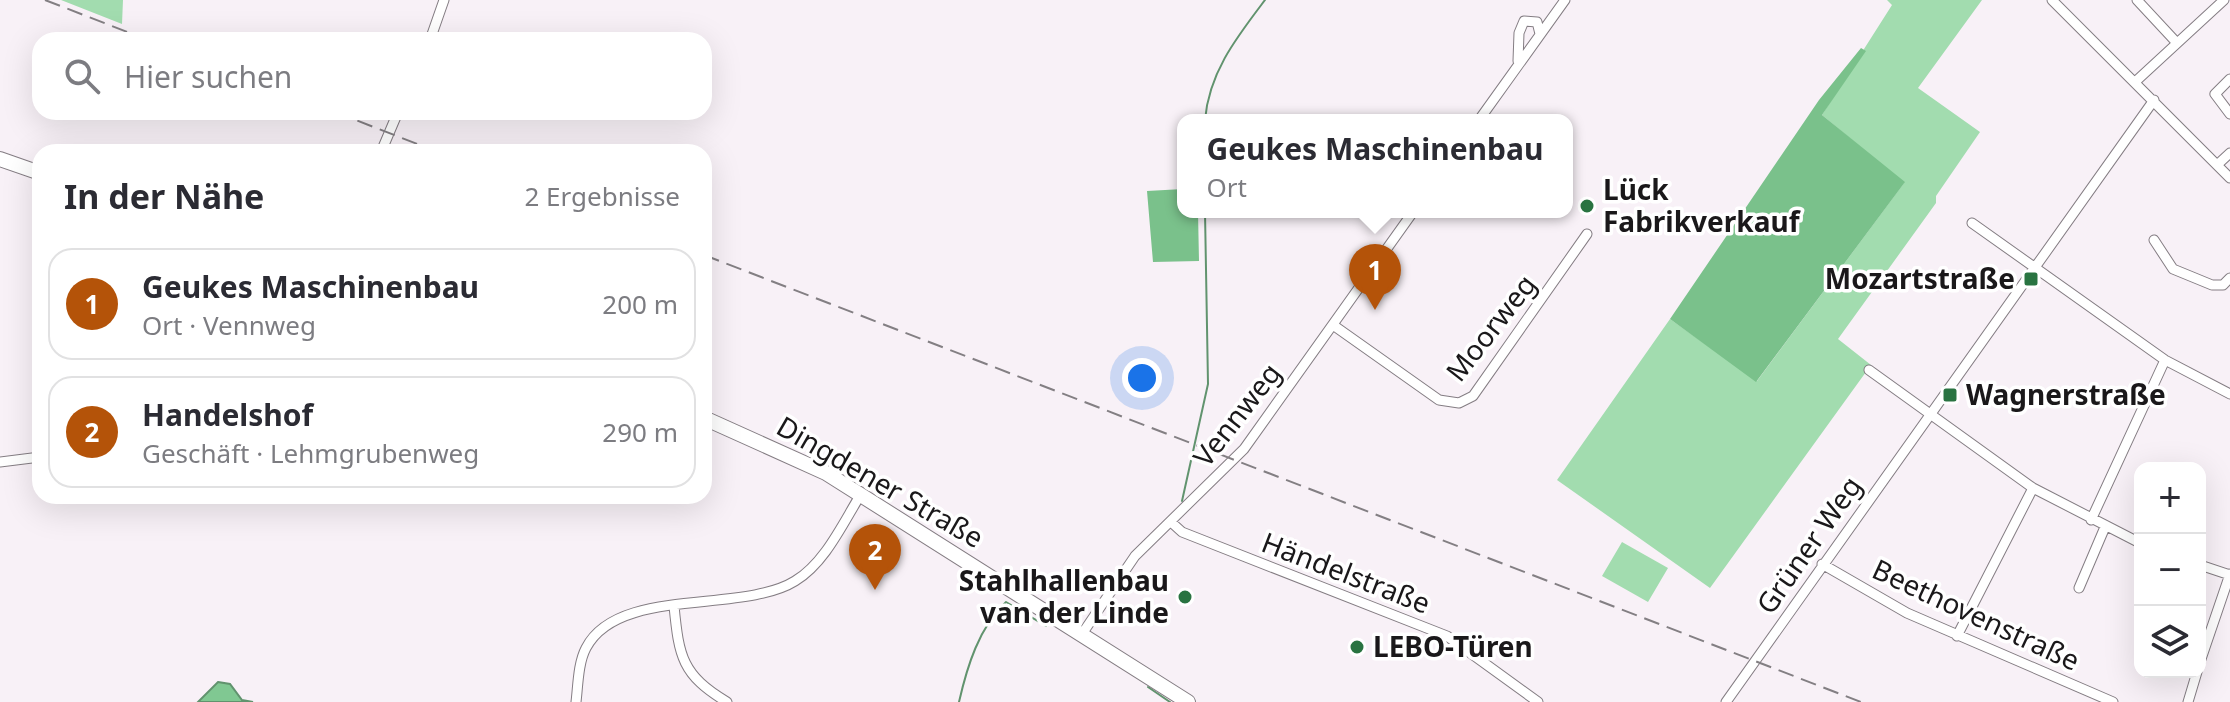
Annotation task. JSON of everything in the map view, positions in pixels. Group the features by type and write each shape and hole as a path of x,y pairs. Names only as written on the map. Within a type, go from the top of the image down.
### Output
{"main road":[{"path":"0,159 32,170"},
{"name":"Dingdener Straße","path":"712,421 794,456 861,494 1188,702"}],"street":[{"path":"433,32 444,0"},
{"path":"1483,114 1565,0"},
{"path":"2052,0 2154,100 2225,159 2230,178"},
{"path":"2137,0 2177,43"},
{"path":"2135,82 2224,0"},
{"path":"1516,68 1521,52 1520,27 1532,19 1539,27 1540,34"},
{"path":"2230,79 2215,94 2230,114"},
{"name":"Grüner Weg","path":"1726,702 2154,100"},
{"path":"384,144 395,120"},
{"name":"Vennweg","path":"1082,634 1123,572 1235,460 1409,218"},
{"path":"1972,223 2165,360 2230,394"},
{"name":"Moorweg","path":"1333,325 1439,400 1459,403 1473,396 1587,234"},
{"path":"2154,240 2173,269 2212,285 2223,285 2230,278"},
{"path":"2091,520 2165,360"},
{"path":"1869,370 2033,488 2134,540"},
{"path":"0,462 32,458"},
{"path":"1957,636 2033,488"},
{"path":"576,702 586,648 599,633 617,620 674,606 772,590 796,581 818,561 861,494"},
{"name":"Händelstraße","path":"1171,522 1182,532 1447,636 1538,702"},
{"path":"2079,588 2105,527"},
{"name":"Beethovenstraße","path":"1822,564 1907,613 2113,702"},
{"path":"2206,567 2230,574 2206,644"},
{"path":"674,606 678,647 687,669 703,688 727,702"},
{"path":"2188,702 2195,678"}],"shaded area":[{"path":"61,0 123,0 122,24"},
{"path":"1887,0 1982,0 1918,88 1980,132 1936,196 1936,203 1838,339 1871,365 1710,588 1557,480 1670,319 1757,381 1904,183 1822,115 1892,5"},
{"path":"1861,48 1866,51 1822,115 1905,182 1756,382 1670,319 1819,100"},
{"path":"1177,189 1177,218 1198,218 1199,261 1153,262 1147,191"},
{"path":"1622,542 1668,568 1648,602 1602,576"},
{"path":"218,682 230,684 242,700 253,702 198,702"}],"waterway":[{"path":"1206,114 1218,71 1265,0"},
{"path":"1182,501 1208,384 1205,218"},
{"path":"959,702 981,635 1006,602 1046,626"},
{"path":"1148,687 1170,702"}],"railway":[{"path":"45,0 127,32"},
{"path":"356,120 417,144"},
{"path":"712,258 1861,702"}],"place":[{"name":"Lück Fabrikverkauf","path":"1587,206"},
{"name":"Mozartstraße","path":"2031,279"},
{"name":"Geukes Maschinenbau","path":"1375,310"},
{"name":"Wagnerstraße","path":"1950,395"},
{"name":"Handelshof","path":"875,590"},
{"name":"Stahlhallenbau van der Linde","path":"1185,597"},
{"name":"LEBO-Türen","path":"1357,647"}]}
